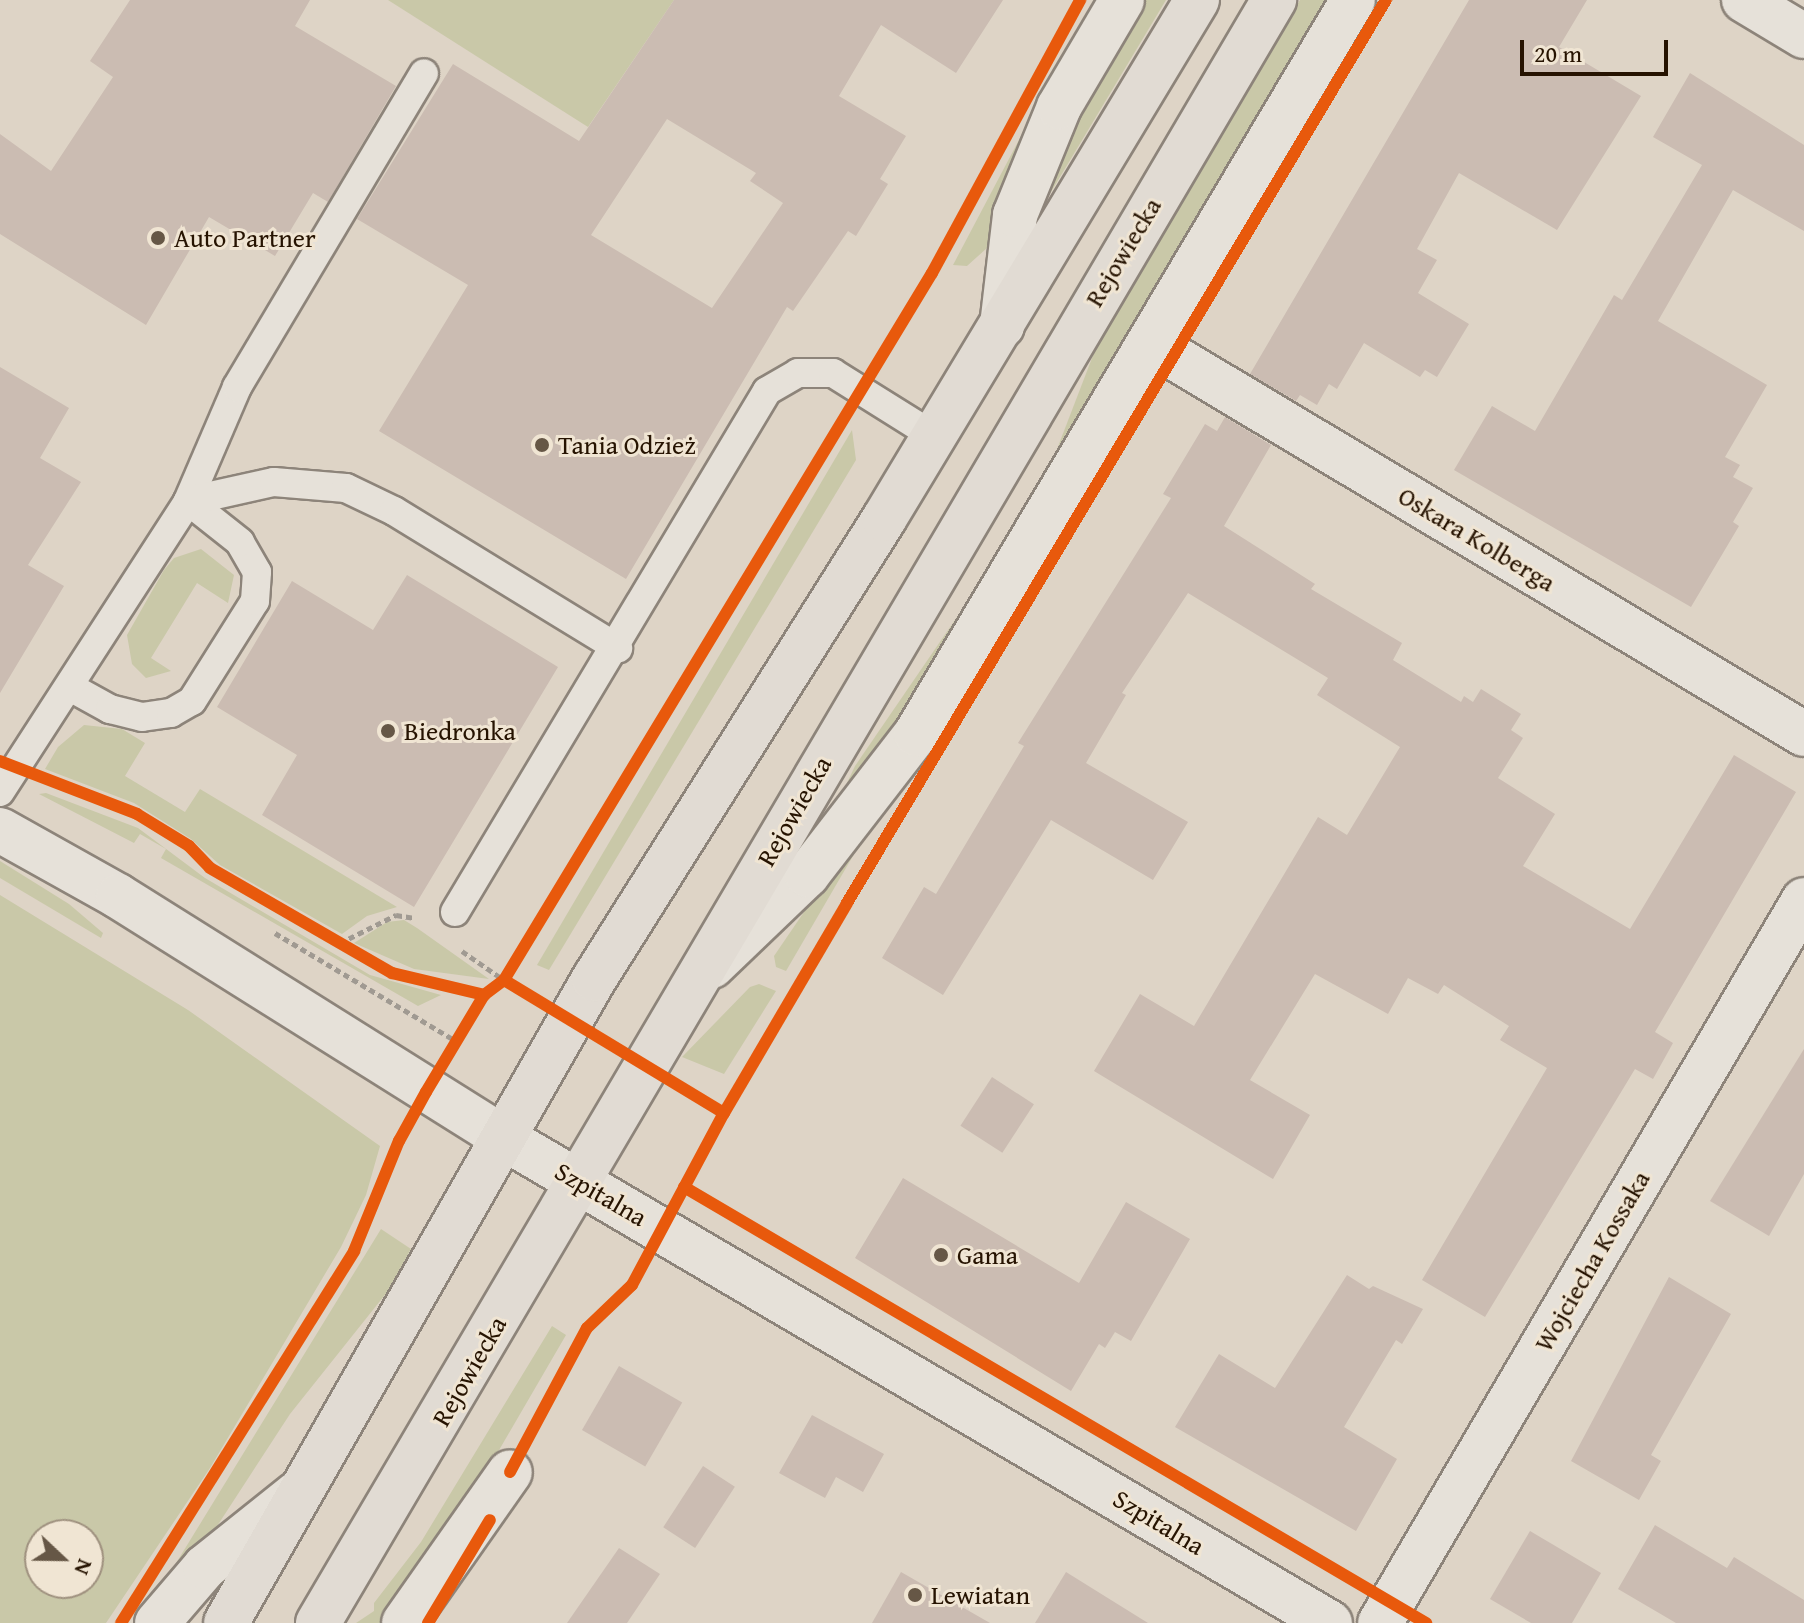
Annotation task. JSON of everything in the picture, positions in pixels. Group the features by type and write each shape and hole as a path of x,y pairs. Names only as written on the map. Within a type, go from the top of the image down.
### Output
{"highway":[{"path":"226,1623 502,1137 730,756 1002,326 1197,0"},
{"name":"Rejowiecka","path":"318,1623 1274,0"}],"street":[{"path":"1002,326 1015,215 1059,107 1122,0"},
{"path":"693,985 807,875 916,734 1353,0"},
{"path":"1744,0 1804,36"},
{"name":"Oskara Kolberga","path":"1150,343 1804,734"},
{"name":"Szpitalna","path":"0,830 118,896 502,1137 1330,1623"},
{"name":"Wojciecha Kossaka","path":"1380,1623 1804,900"},
{"path":"404,1623 510,1472"},
{"path":"157,1623 205,1567 271,1519 303,1486"}],"lane":[{"path":"0,792 188,501 237,387 424,73"},
{"path":"455,912 618,648 767,391 798,373 833,373 934,436"},
{"path":"188,501 274,482 346,488 394,511 618,648"},
{"path":"70,687 110,709 142,717 171,713 192,701 255,601 257,572 240,542 188,501"}],"path":[{"path":"327,935 353,950"}],"green space":[{"path":"388,0 674,0 588,127"},
{"path":"1136,0 1166,0 1048,197 1042,198 1079,102"},
{"path":"1300,0 1330,0 1061,462 1054,457 1102,332"},
{"path":"1098,9 1050,100 987,248 967,266 953,265 1079,26"},
{"path":"852,430 856,460 549,970 537,965"},
{"path":"201,549 234,575 228,603 197,583 151,658 171,671 146,678 132,664 127,635 174,558"},
{"path":"970,598 978,604 916,702 838,802 855,766"},
{"path":"84,725 122,729 145,743 125,776 185,812 200,789 397,907 367,916 342,934 220,865 191,839 134,803 45,769 58,747"},
{"path":"46,793 138,828 205,878 370,975 441,995 418,1006 161,858 166,849 140,834 134,843 39,794"},
{"path":"847,849 857,849 786,971 776,967 774,956"},
{"path":"0,861 69,904 103,933 101,938 0,878"},
{"path":"0,895 188,1010 380,1146 366,1195 341,1247 210,1468 106,1623 0,1623"},
{"path":"404,920 489,979 414,969 354,943 387,922"},
{"path":"759,984 776,991 724,1074 682,1057 750,987"},
{"path":"381,1229 411,1249 388,1291 290,1414 210,1537 143,1617"},
{"path":"552,1326 566,1335 448,1538 382,1623 356,1623 374,1611 374,1603 421,1542"}],"building":[{"path":"130,0 310,0 295,26 396,86 328,202 313,193 275,256 209,217 146,325 0,234 0,134 51,171 113,77 90,61"},
{"path":"674,0 1003,0 956,73 881,25 839,96 906,136 880,179 888,184 856,236 848,231 793,311 787,307 626,579 379,431 468,285 357,219 453,64 579,141","holes":["667,119 756,173 750,181 783,203 712,308 591,235"]},
{"path":"1469,0 1587,0 1559,47 1641,96 1557,230 1459,173 1417,249 1437,260 1418,293 1469,324 1437,377 1425,370 1420,377 1364,343 1337,389 1329,384 1317,405 1300,395 1296,401 1250,374"},
{"path":"1690,73 1804,145 1804,231 1733,190 1658,321 1767,385 1725,457 1740,465 1733,477 1753,488 1733,522 1739,526 1691,607 1454,470 1492,406 1535,431 1614,295 1622,300 1702,165 1653,137"},
{"path":"0,367 69,408 40,458 81,482 28,565 64,586 0,693"},
{"path":"1225,417 1271,445 1224,526 1315,584 1311,589 1402,643 1393,660 1461,702 1464,696 1473,702 1481,689 1521,714 1511,730 1523,738 1498,778 1555,814 1523,866 1630,929 1734,755 1796,792 1655,1032 1673,1043 1653,1079 1635,1069 1485,1317 1422,1280 1547,1068 1500,1040 1509,1026 1444,985 1438,994 1408,978 1388,1014 1315,974 1250,1080 1310,1115 1273,1179 1094,1071 1140,994 1194,1026 1318,817 1347,835 1400,747 1317,695 1328,678 1188,593 1122,693 1126,695 1086,763 1188,822 1153,880 1051,820 943,995 882,958 924,887 936,894 1024,746 1018,743 1171,498 1163,494 1205,424 1217,431"},
{"name":"Biedronka","path":"407,575 558,667 414,907 262,815 297,755 217,707 292,581 373,630"},
{"path":"1804,1049 1804,1174 1769,1236 1710,1201"},
{"path":"992,1077 1034,1104 1002,1153 960,1126"},
{"path":"903,1178 1079,1283 1126,1202 1190,1239 1131,1341 1115,1332 1105,1348 1099,1344 1071,1391 855,1258"},
{"path":"1347,1275 1369,1289 1373,1286 1423,1309 1402,1344 1396,1340 1344,1427 1397,1459 1356,1531 1175,1427 1219,1354 1275,1388"},
{"path":"1669,1277 1731,1314 1651,1455 1661,1461 1639,1500 1571,1461"},
{"path":"619,1366 682,1402 645,1467 582,1430"},
{"path":"812,1415 884,1454 863,1492 836,1477 825,1498 779,1473"},
{"path":"703,1466 735,1487 695,1548 663,1527"},
{"path":"1655,1525 1727,1568 1734,1557 1804,1600 1804,1623 1676,1623 1618,1589"},
{"path":"1530,1531 1601,1573 1572,1623 1531,1623 1490,1599"},
{"path":"619,1548 660,1574 627,1623 567,1623"},
{"name":"Lewiatan","path":"901,1572 990,1623 872,1623"},
{"path":"1066,1572 1148,1623 1035,1623"}],"cycle path":[{"path":"121,1623 354,1251 399,1141 484,995 504,980 932,273 1080,0"},
{"path":"510,1472 587,1328 632,1285 724,1113 847,903 1386,0"},
{"path":"0,761 137,814 189,846 210,868 392,973 484,995"},
{"path":"504,980 724,1113"},
{"path":"684,1187 1426,1623"},
{"path":"428,1623 490,1520"}],"place":[{"name":"Auto Partner","path":"158,238"},
{"name":"Tania Odzież","path":"542,445"},
{"name":"Biedronka","path":"388,731"},
{"name":"Gama","path":"941,1255"},
{"name":"Lewiatan","path":"915,1595"}]}
